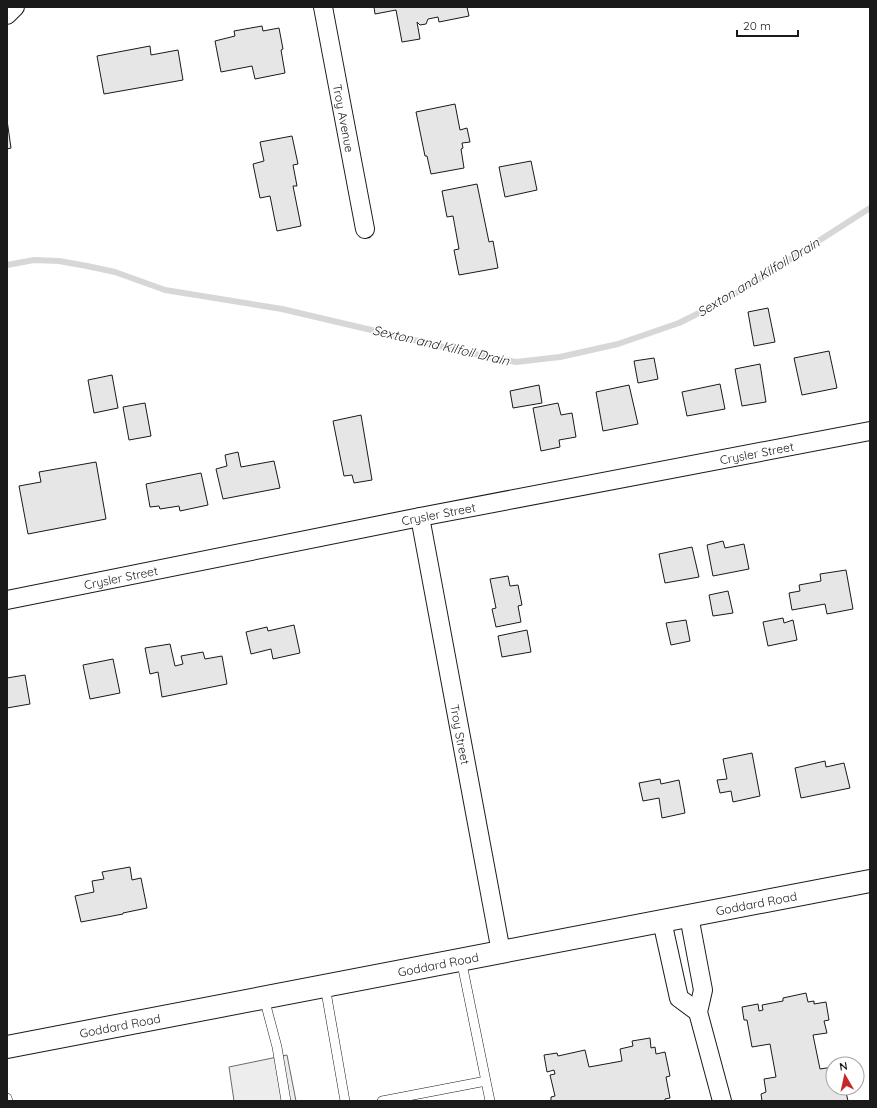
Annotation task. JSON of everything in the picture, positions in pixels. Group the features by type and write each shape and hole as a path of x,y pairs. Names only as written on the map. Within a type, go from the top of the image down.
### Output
{"main road":[{"name":"Goddard Road","path":"7,1047 870,881"}],"street":[{"path":"7,15 15,7"},
{"name":"Troy Avenue","path":"324,7 366,229"},
{"name":"Crysler Street","path":"7,600 420,517 870,431"},
{"name":"Troy Street","path":"420,517 501,952"},
{"path":"689,916 703,990 698,1012 722,1101"},
{"path":"662,921 679,998 698,1012"}],"lane":[{"path":"461,959 490,1101"},
{"path":"325,986 345,1101"},
{"path":"264,998 277,1047 286,1101"},
{"path":"382,1101 486,1081"}],"shaded area":[{"path":"287,1055 296,1101 234,1101 229,1067"}],"building":[{"path":"374,7 467,7 469,16 439,22 438,17 428,19 426,24 420,25 417,22 420,39 402,42 396,10 375,14"},
{"path":"262,26 263,31 279,28 285,73 255,79 252,66 221,72 215,41 235,36 234,31"},
{"path":"150,46 151,55 178,50 183,80 104,94 97,56"},
{"path":"455,104 460,130 467,128 470,142 462,143 463,148 461,149 464,168 431,174 427,156 425,156 416,112"},
{"path":"7,120 11,148 7,149"},
{"path":"292,136 298,164 293,165 297,186 293,186 301,226 277,231 270,196 260,198 253,164 264,161 260,142"},
{"path":"531,161 537,190 505,197 499,167"},
{"path":"477,184 489,242 493,241 498,268 459,275 454,250 459,249 453,216 447,217 442,191"},
{"path":"768,308 775,342 754,346 748,312"},
{"path":"829,351 837,388 802,395 794,358"},
{"path":"654,358 658,379 638,383 634,361"},
{"path":"760,364 766,402 742,406 735,369"},
{"path":"112,375 118,408 94,413 88,380"},
{"path":"720,384 725,409 687,416 682,392"},
{"path":"539,385 542,403 513,408 510,391"},
{"path":"629,385 638,424 603,431 596,392"},
{"path":"145,403 151,436 129,440 123,407"},
{"path":"558,403 561,415 572,413 576,437 559,440 560,447 541,451 533,408"},
{"path":"361,415 372,480 354,483 352,475 344,476 333,421"},
{"path":"238,452 241,467 274,461 280,488 223,499 216,469 227,466 225,455"},
{"path":"96,462 106,519 28,534 19,486 41,482 39,472"},
{"path":"201,473 208,505 180,511 179,506 160,509 159,506 150,507 146,484"},
{"path":"723,541 725,548 744,544 749,569 713,576 707,545"},
{"path":"692,547 699,577 665,583 659,554"},
{"path":"846,570 853,609 827,614 825,604 792,610 789,593 800,591 799,585 821,581 820,574"},
{"path":"508,576 510,586 518,585 522,605 518,606 521,622 496,627 492,609 496,608 490,579"},
{"path":"728,591 733,613 713,616 709,595"},
{"path":"783,618 784,623 793,620 797,640 768,646 763,622"},
{"path":"686,620 690,641 671,645 666,623"},
{"path":"294,625 300,653 273,659 271,649 251,654 246,632 267,627 268,631"},
{"path":"527,630 531,652 502,657 498,636"},
{"path":"170,644 175,666 183,664 181,656 203,652 205,659 222,656 227,684 162,697 158,672 150,674 145,648"},
{"path":"113,659 120,693 90,699 83,665"},
{"path":"25,675 30,704 7,708 7,678"},
{"path":"752,753 760,796 733,802 731,791 720,793 717,780 727,779 723,759"},
{"path":"825,761 826,767 844,763 850,788 801,798 795,768"},
{"path":"660,779 661,784 679,780 685,813 662,818 659,798 643,801 639,783"},
{"path":"130,867 132,880 141,878 147,908 81,922 75,896 94,892 92,881 104,879 102,872"},
{"path":"806,993 808,1002 814,1001 814,1004 826,1002 829,1020 824,1021 827,1033 813,1035 820,1069 825,1068 825,1096 847,1096 848,1101 762,1101 761,1094 766,1092 764,1079 776,1077 770,1044 752,1047 747,1020 744,1020 742,1007 758,1004 759,1011 763,1010 762,1005 783,1001 783,998"},
{"path":"650,1038 651,1048 655,1047 656,1054 665,1052 670,1076 666,1077 670,1098 665,1099 665,1101 551,1101 551,1097 555,1096 550,1075 555,1074 554,1070 547,1072 544,1055 557,1053 558,1056 585,1050 589,1067 622,1061 620,1049 633,1046 632,1041"}],"waterway":[{"name":"Sexton and Kilfoil Drain","path":"7,265 34,260 59,261 87,266 115,272 165,290 282,309 465,352 516,362 560,357 618,344 679,323 745,288 870,208"}]}
